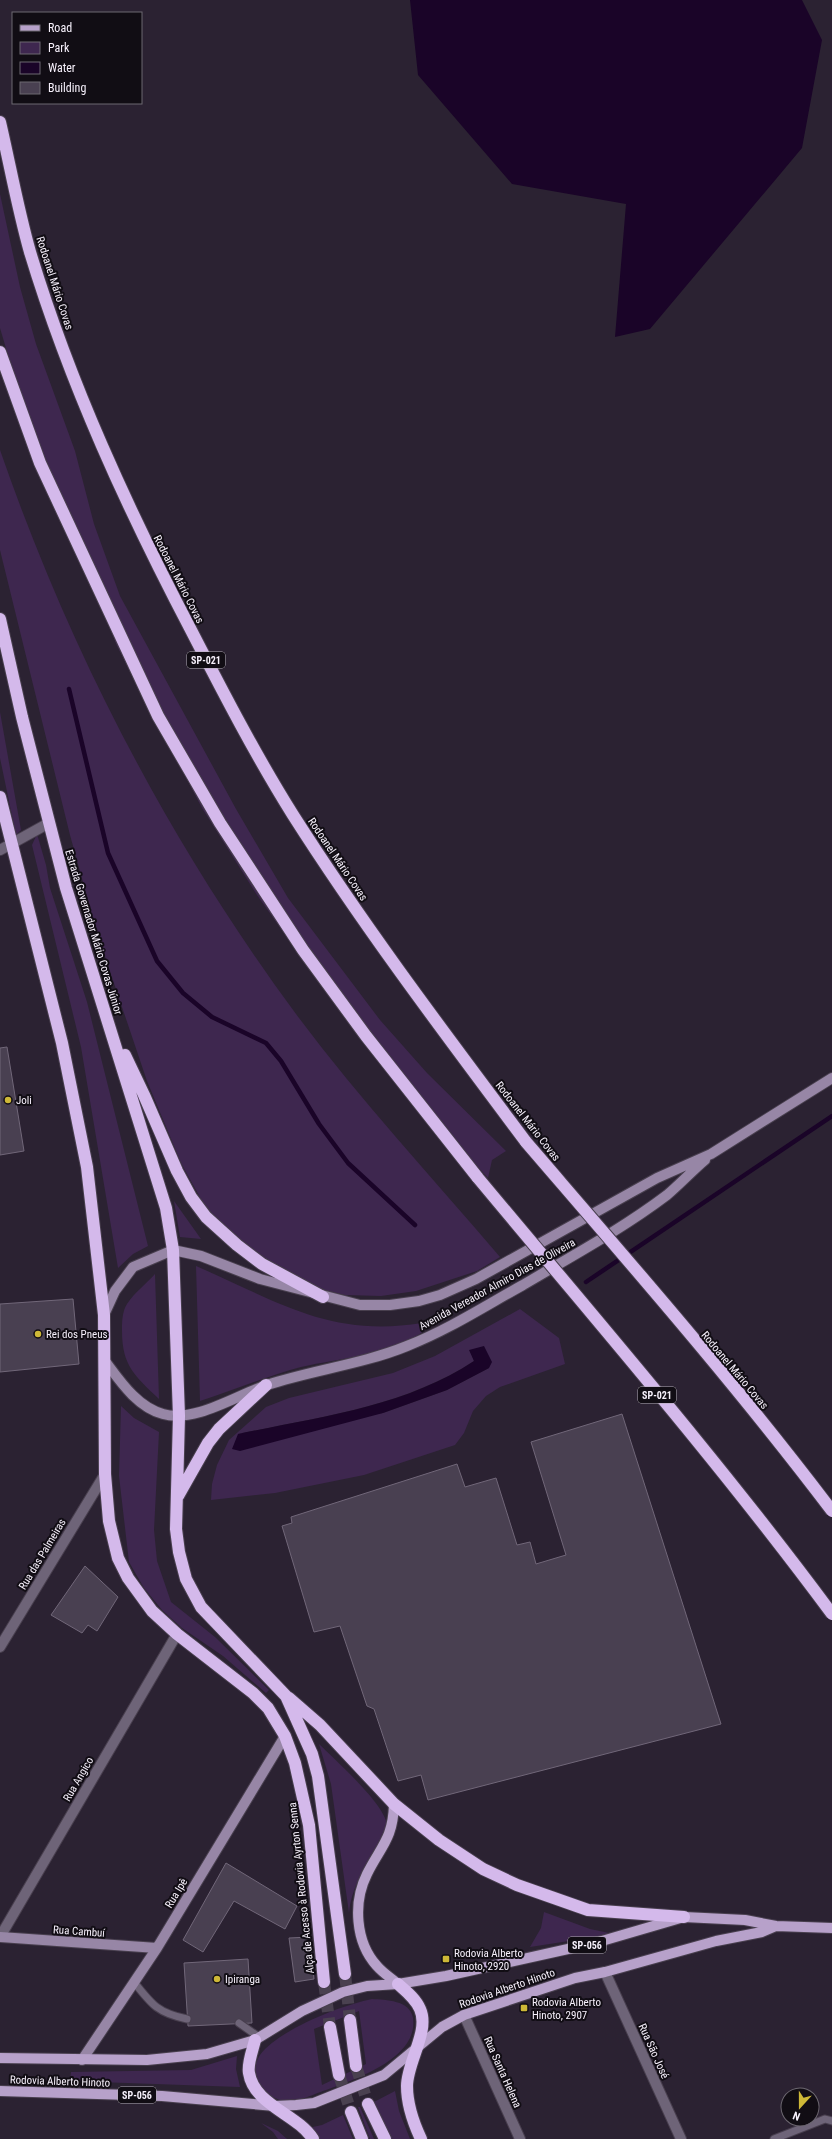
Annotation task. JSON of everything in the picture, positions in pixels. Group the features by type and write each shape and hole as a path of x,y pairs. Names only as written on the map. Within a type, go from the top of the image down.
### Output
{"highway":[{"name":"Rodoanel Mário Covas","path":"0,122 30,250 70,372 148,547 179,609 237,719 292,813 330,872 424,1005 526,1142 797,1465 832,1511"},
{"name":"SP-021","path":"0,352 40,463 158,716 220,823 303,950 366,1036 478,1178 705,1453 802,1574 832,1614"},
{"name":"Estrada Governador Mário Covas Júnior","path":"0,619 66,888 162,1194 173,1250 179,1416"},
{"path":"0,797 72,1087 87,1167 104,1315"},
{"path":"106,1018 144,1095 177,1171 191,1197 206,1217 237,1245 262,1264 323,1297"},
{"name":"Alça de Acesso à Rodovia Ayrton Senna","path":"104,1315 105,1474 110,1522 118,1558 128,1578 152,1611 177,1634 253,1693 268,1708 285,1736 295,1763 309,1825 324,1982"},
{"path":"177,1499 197,1460 211,1438 266,1385"},
{"path":"179,1416 176,1529 179,1552 186,1579 193,1593 213,1621 286,1696 320,1725 394,1804 439,1840 483,1869 516,1885 588,1910 684,1917"},
{"path":"286,1696 312,1754 318,1776 345,1974"},
{"path":"398,1984 413,1998 423,2016 422,2026 407,2085 408,2104 421,2139"},
{"path":"350,2020 356,2066"},
{"path":"330,2027 339,2075"},
{"path":"257,2038 249,2072 259,2093 297,2122 312,2139"},
{"path":"368,2104 385,2139"},
{"path":"351,2112 362,2139"}],"main road":[{"name":"Avenida Vereador Almiro Dias de Oliveira","path":"173,1250 191,1252 260,1279 323,1297 360,1305 404,1303 440,1295 476,1279 657,1178 711,1154 832,1078"},
{"name":"Avenida Vereador Almiro Dias de Oliveira","path":"105,1361 127,1390 138,1400 151,1409 163,1414 179,1416 194,1414 266,1385 406,1347 440,1332 587,1248 667,1194 711,1154"},
{"path":"104,1315 116,1291 134,1267 173,1250"},
{"name":"Rua Ipê","path":"82,2060 157,1948 285,1736"},
{"path":"394,1804 392,1826 389,1837 367,1874 360,1891 358,1906 361,1933 370,1957 376,1966 398,1984"},
{"name":"Rodovia Alberto Hinoto","path":"0,2058 82,2060 181,2058 207,2054 257,2038 302,2010 343,1992 366,1986 398,1984 446,1976 589,1945 684,1917 745,1920 776,1926 832,1928"},
{"name":"Rodovia Alberto Hinoto","path":"0,2091 162,2096 275,2106 296,2106 314,2102 384,2075 417,2046 442,2027 464,2015 575,1978 605,1972 716,1941 762,1932 776,1926"},
{"name":"Rua Cambuí","path":"0,1937 157,1948"}],"street":[{"path":"0,850 49,823"},
{"path":"823,1084 832,1074"},
{"name":"Rua das Palmeiras","path":"0,1646 105,1474"},
{"name":"Rua Angico","path":"0,1937 177,1634"},
{"name":"Rua São José","path":"605,1972 681,2139"},
{"name":"Rua Santa Helena","path":"464,2015 520,2139"}],"lane":[{"path":"134,1982 149,2001 159,2009 169,2015 187,2019"},
{"path":"239,2023 257,2038"},
{"path":"774,2139 825,2119 832,2121"}],"green space":[{"path":"0,194 20,287 36,344 75,451 94,524 120,596 236,809 288,898 380,1020 427,1073 506,1151 492,1160 488,1178 403,1086 308,967 257,895 202,808 117,646 21,399 0,328"},
{"path":"0,450 58,599 91,672 165,813 206,882 250,949 320,1046 370,1107 500,1257 477,1271 416,1291 381,1296 345,1295 313,1287 283,1274 226,1232 202,1201 181,1163 147,1081 97,933 70,835 0,550"},
{"path":"0,712 21,830 16,835 0,758"},
{"path":"37,834 46,865 50,888 87,1002 148,1246 133,1254 118,1268 81,1047 32,845"},
{"path":"174,1201 201,1239 180,1237"},
{"path":"196,1266 279,1303 331,1321 359,1325 389,1326 422,1323 425,1330 413,1338 383,1350 301,1367 200,1401"},
{"path":"155,1274 159,1399 143,1384 127,1362 124,1353 122,1331 122,1321 125,1307 137,1292"},
{"path":"520,1309 559,1338 565,1364 500,1387 486,1396 473,1411 464,1433 455,1445 364,1475 275,1493 211,1500 212,1484 217,1465 229,1440 266,1407 289,1398 393,1373 435,1356","holes":["470,1350 489,1368 447,1390 383,1413 238,1434 329,1416 390,1400 447,1377 474,1361"]},
{"path":"121,1406 134,1418 159,1432 154,1530 157,1561 171,1602 215,1637 269,1690 266,1693 223,1656 182,1628 162,1610 144,1588 129,1562 119,1476"},
{"path":"319,1744 369,1794 384,1816 387,1825 383,1841 357,1882 349,1913 331,1784"},
{"path":"544,1912 590,1929 614,1934 530,1947 541,1928"},
{"path":"372,1999 397,2002 402,2004 411,2012 413,2018 412,2033 405,2046 393,2058 362,2076 303,2099 289,2101 281,2100 273,2097 260,2086 255,2071 256,2063 260,2055 269,2046 295,2028 328,2013","holes":["359,2011 366,2064 322,2085 314,2029"]},
{"path":"237,2056 236,2069 240,2087 70,2081 71,2072 191,2070"},
{"path":"395,2091 399,2111 410,2139 391,2139 374,2102"},
{"path":"358,2107 360,2107 374,2139 370,2139"},
{"path":"343,2115 353,2139 317,2139 308,2128 322,2125"},
{"path":"261,2123 278,2131 287,2139 278,2139 273,2132"}],"water":[{"path":"410,0 802,0 822,40 802,148 650,329 615,337 626,204 512,184 418,75"},
{"path":"484,1346 492,1362 489,1368 447,1390 383,1413 240,1451 232,1449 238,1434 330,1416 390,1400 419,1389 447,1377 474,1361 469,1350"}],"building":[{"name":"Joli","path":"7,1047 24,1151 0,1155 0,1048"},
{"name":"Rei dos Pneus","path":"73,1299 79,1364 0,1372 0,1304"},
{"path":"622,1414 721,1724 428,1800 421,1775 398,1781 374,1709 367,1706 340,1626 314,1632 282,1526 292,1523 291,1517 457,1464 465,1487 496,1478 517,1545 530,1542 536,1564 566,1555 531,1442"},
{"path":"85,1566 118,1597 97,1631 88,1625 82,1633 51,1615"},
{"path":"226,1863 297,1906 285,1929 234,1901 203,1952 183,1940"},
{"path":"310,1937 314,1979 295,1982 289,1938"},
{"name":"Ipiranga","path":"248,1959 252,2023 188,2026 184,1963"}],"waterway":[{"path":"69,689 108,853 157,961 183,993 212,1017 266,1043 281,1061 319,1124 348,1163 415,1225"},
{"path":"586,1282 832,1116"}],"tunnel":[{"path":"345,1974 350,2020"},
{"path":"324,1982 330,2027"},
{"path":"356,2066 368,2104"},
{"path":"339,2075 351,2112"}],"place":[{"name":"Joli","path":"8,1100"},
{"name":"Rei dos Pneus","path":"38,1334"},
{"name":"Rodovia Alberto Hinoto, 2920","path":"446,1959"},
{"name":"Ipiranga","path":"217,1979"},
{"name":"Rodovia Alberto Hinoto, 2907","path":"524,2008"}]}
